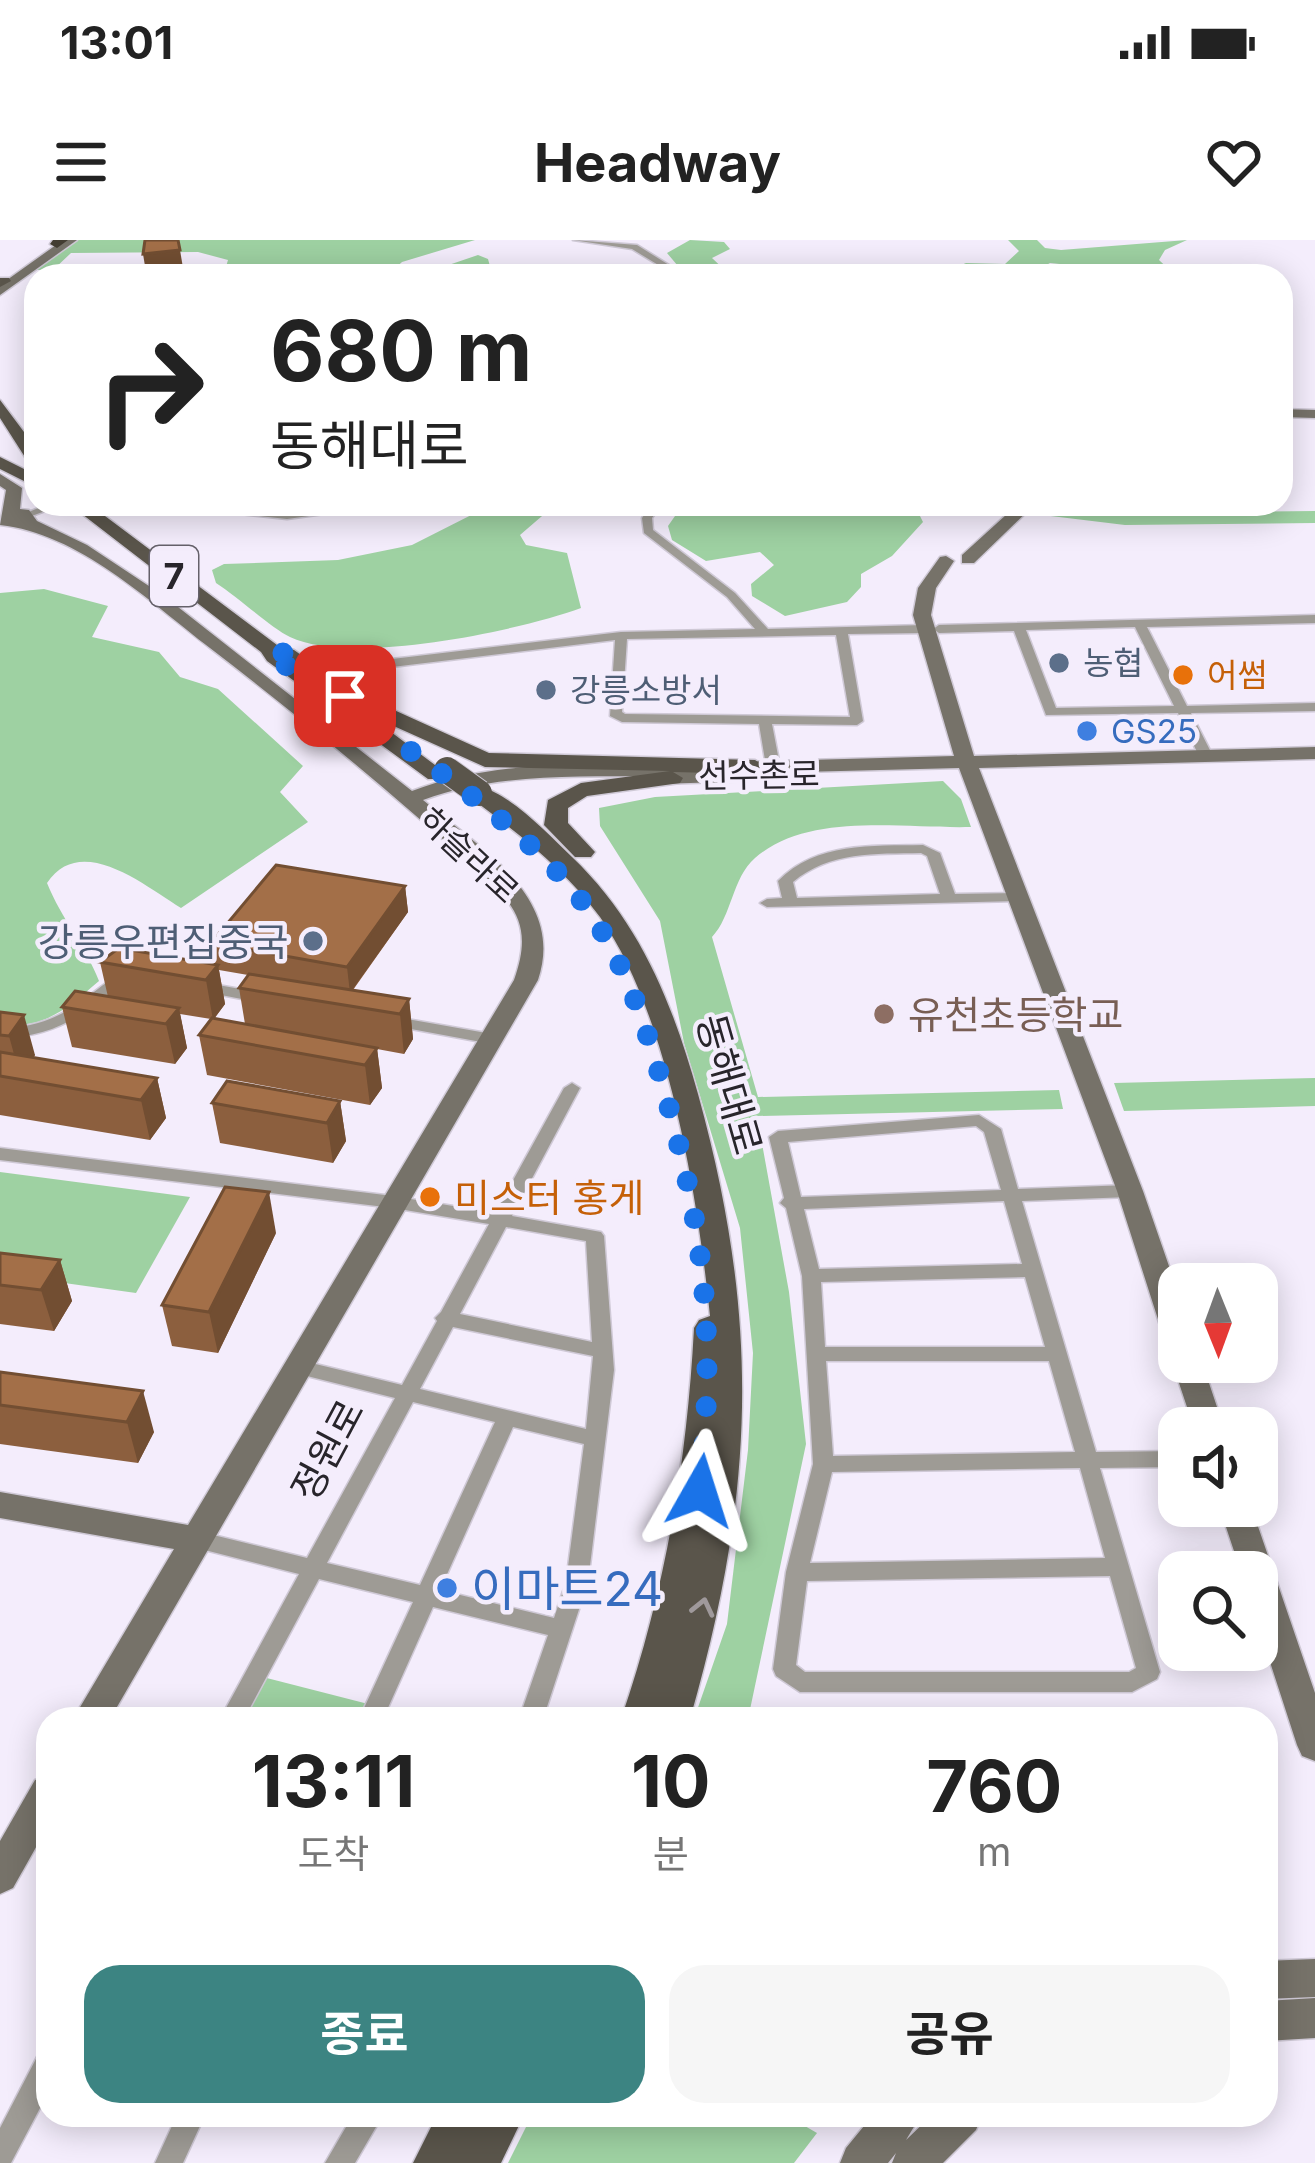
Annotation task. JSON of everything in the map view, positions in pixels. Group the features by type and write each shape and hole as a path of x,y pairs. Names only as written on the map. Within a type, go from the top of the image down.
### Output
{"main road":[{"path":"0,405 24,442"},
{"path":"0,444 24,463"},
{"name":"동해대로","path":"94,516 270,649 286,654 551,849 616,923 642,968 700,1145 716,1211 729,1319 730,1433 724,1500 695,1644 674,1707"},
{"name":"동해대로","path":"270,649 274,657 442,772"},
{"path":"345,696 485,760 764,766"},
{"path":"616,923 583,853 556,825 556,805 581,790 678,777"},
{"name":"동해대로","path":"473,795 561,877 615,950 643,1018 695,1205 710,1323 700,1491 682,1584 645,1707"},
{"path":"436,2163 456,2127"},
{"path":"476,2163 495,2127"}],"street":[{"path":"577,240 618,242 645,250 664,264"},
{"path":"32,264 62,241"},
{"path":"0,479 14,488 14,517"},
{"path":"648,516 648,531 731,595 763,631"},
{"path":"998,516 957,560 938,594 932,629 1018,897 1158,1275"},
{"path":"957,560 1012,516"},
{"name":"하슬라로","path":"14,517 58,534 149,593 413,802 513,891 535,925 534,960 492,1039 98,1707"},
{"path":"392,663 621,636 1315,619"},
{"path":"1139,624 1208,760"},
{"path":"1019,627 1051,712 1315,707"},
{"name":"선수촌로","path":"621,636 615,713 622,718 857,721 841,630"},
{"name":"선수촌로","path":"764,766 765,722"},
{"path":"973,766 1315,753"},
{"path":"1208,760 1315,762"},
{"name":"선수촌로","path":"413,802 433,788 495,776 764,766 973,766"},
{"name":"선수촌로","path":"413,802 502,783 973,766"},
{"path":"791,902 785,881 802,864 827,854 922,849 932,853 949,898"},
{"path":"767,903 1018,897"},
{"path":"0,1034 27,1036 62,1024 128,974 148,977"},
{"path":"188,985 288,1003"},
{"path":"368,1017 492,1039"},
{"path":"497,1220 572,1088"},
{"path":"979,1120 992,1129 1011,1192 1149,1672 1132,1682 800,1682 784,1669 797,1572 823,1464 811,1276 789,1203 778,1137 979,1120"},
{"path":"0,1154 393,1202 595,1236 603,1351 577,1582 535,1707"},
{"path":"789,1203 1130,1191"},
{"name":"정원로","path":"238,1707 497,1220"},
{"path":"811,1276 1033,1270"},
{"path":"445,1318 603,1351"},
{"path":"814,1354 1056,1354"},
{"path":"299,1367 595,1439"},
{"path":"376,1707 506,1420"},
{"path":"823,1464 1158,1460"},
{"path":"0,1505 197,1540 561,1629"},
{"path":"1242,1527 1315,1745"},
{"path":"797,1572 1119,1567"},
{"path":"0,1876 36,1813"},
{"path":"1278,1980 1315,1978"},
{"path":"1278,2020 1315,2018"},
{"path":"0,2156 11,2113 36,2081"},
{"path":"169,2163 186,2127"},
{"path":"339,2163 362,2127"},
{"path":"861,2163 890,2127"},
{"path":"913,2163 950,2127"}],"green space":[{"path":"69,240 475,240 400,264 227,264 228,260 198,252 71,253 59,264 37,264"},
{"path":"690,240 724,242 730,249 712,258 718,264 676,264 667,253"},
{"path":"1008,240 1037,240 1045,248 1061,250 1187,240 1165,250 1159,260 1163,264 1005,264 1019,251"},
{"path":"478,255 489,264 452,264"},
{"path":"1293,511 1315,511 1315,523 1125,525 1051,516 1293,516"},
{"path":"469,516 542,516 520,535 526,545 567,553 581,608 435,642 393,647 317,645 274,627 216,583 212,570 224,564 338,560 412,545"},
{"path":"675,516 920,516 923,522 892,556 861,574 861,587 847,602 785,616 752,596 751,584 774,565 760,552 706,561 672,540 668,526"},
{"path":"44,589 108,606 92,637 159,652 180,677 218,689 303,766 280,792 308,822 181,908 113,868 77,862 61,869 47,883 99,981 42,1020 0,1025 0,593"},
{"path":"943,781 961,799 971,827 830,828 777,843 755,858 741,876 712,937 758,1097 1059,1090 1063,1109 757,1116 789,1292 806,1444 751,1707 698,1707 727,1624 748,1450 753,1353 740,1228 684,1043 660,921 600,826 599,808 655,797"},
{"path":"1315,1078 1315,1106 1124,1111 1114,1083"},
{"path":"0,1172 190,1197 136,1293 0,1274"},
{"path":"255,1675 376,1706 376,1707 238,1707"},
{"path":"526,2127 807,2127 817,2133 794,2163 508,2163"}],"building":[{"path":"145,240 178,240 180,250 143,254"},
{"name":"강릉우편집중국","path":"276,865 405,886 347,967 211,943"},
{"path":"119,948 218,965 206,980 100,962"},
{"path":"249,974 409,999 400,1014 239,988"},
{"path":"75,991 179,1008 166,1024 62,1007"},
{"path":"0,1012 24,1015 9,1036 0,1035"},
{"path":"212,1018 377,1048 365,1065 199,1035"},
{"path":"0,1052 157,1078 141,1100 0,1076"},
{"path":"227,1081 340,1101 327,1123 212,1103"},
{"path":"225,1187 269,1192 209,1312 162,1305"},
{"path":"0,1253 60,1260 41,1290 0,1285"},
{"path":"0,1372 143,1391 127,1422 0,1405"}],"place":[{"name":"농협","path":"1059,663"},
{"name":"어썸","path":"1183,675"},
{"name":"강릉소방서","path":"546,690"},
{"name":"GS25","path":"1087,731"},
{"name":"강릉우편집중국","path":"313,941"},
{"name":"유천초등학교","path":"884,1014"},
{"name":"미스터 홍게","path":"430,1197"},
{"name":"이마트24","path":"447,1588"}],"route":[{"path":"345,696 286,654 270,649 274,657 540,855 599,925 629,981 682,1150 704,1259 710,1323 700,1491"}]}
